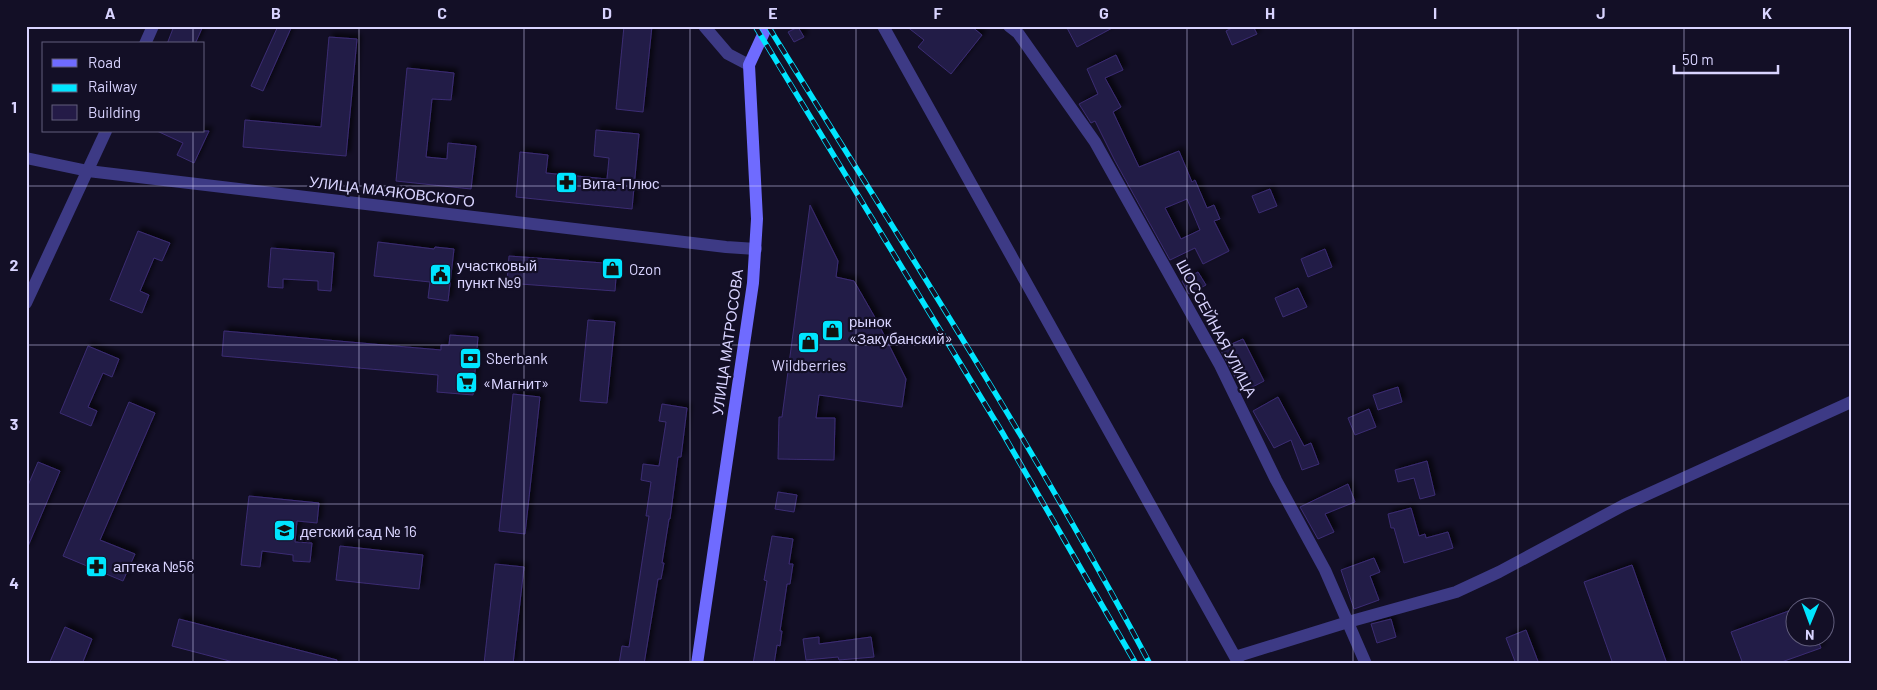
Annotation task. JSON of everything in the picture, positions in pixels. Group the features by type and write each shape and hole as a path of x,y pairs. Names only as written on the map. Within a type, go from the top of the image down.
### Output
{"main road":[{"name":"УЛИЦА МАТРОСОВА","path":"697,664 753,283 757,219 749,65 767,26"}],"street":[{"path":"146,42 153,26"},
{"path":"704,26 728,54 749,65"},
{"path":"883,26 1237,661 1348,622 1456,592 1499,572 1624,506 1851,402"},
{"name":"ШОССЕЙНАЯ УЛИЦА","path":"1009,26 1018,34 1095,142 1220,365 1276,480 1325,570 1366,664"},
{"path":"26,303 106,132"},
{"name":"УЛИЦА МАЯКОВСКОГО","path":"26,158 88,171 756,250"}],"building":[{"path":"174,26 203,26 196,42 168,42"},
{"path":"278,26 292,26 263,91 251,86"},
{"path":"624,26 652,26 643,112 616,109"},
{"path":"906,26 971,26 982,35 951,74 918,47 924,40"},
{"path":"1066,26 1116,26 1077,47"},
{"path":"1236,26 1253,26 1257,34 1232,45 1226,31"},
{"path":"798,27 804,37 794,42 788,32"},
{"path":"329,37 357,39 346,156 243,147 245,120 321,127"},
{"path":"1116,55 1123,70 1105,78 1121,107 1113,112 1139,167 1179,151 1192,182 1195,180 1207,208 1214,205 1220,219 1214,221 1229,251 1203,264 1195,248 1170,260 1095,121 1091,123 1079,104 1098,94 1087,69","holes":["1187,199 1200,230 1181,239 1165,208"]},
{"path":"407,68 454,73 451,100 432,99 426,157 447,159 448,143 476,146 471,189 396,181"},
{"path":"596,130 639,134 632,209 516,197 520,152 548,155 546,173 607,179 609,158 594,156"},
{"path":"209,131 194,163 177,155 183,143 159,132"},
{"path":"1270,189 1277,206 1259,213 1252,196"},
{"name":"рынок «Закубанский»","path":"810,205 838,261 836,277 854,281 877,321 906,379 902,407 819,395 816,418 835,418 834,460 778,459 779,417 782,417"},
{"path":"138,231 170,243 162,261 154,258 140,291 149,295 142,313 110,300"},
{"path":"378,242 434,249 435,247 454,249 448,301 428,298 430,282 374,276"},
{"path":"271,248 334,253 331,291 318,290 318,281 283,279 283,288 268,287"},
{"path":"1325,249 1332,267 1308,277 1301,259"},
{"path":"509,256 617,264 615,291 507,283"},
{"path":"1198,272 1206,285 1189,294 1182,281"},
{"path":"1298,288 1307,307 1283,317 1275,298"},
{"path":"588,320 615,322 607,403 580,401"},
{"path":"224,331 441,350 441,345 449,345 450,335 478,337 473,395 437,392 438,375 222,356"},
{"path":"1243,339 1264,381 1243,392 1220,349"},
{"path":"88,346 119,359 112,377 103,373 88,407 97,411 91,426 60,413"},
{"path":"1398,387 1402,402 1378,410 1373,395"},
{"path":"513,394 540,397 525,534 499,531"},
{"path":"1278,397 1304,446 1311,443 1319,464 1302,470 1291,440 1274,448 1253,411"},
{"path":"129,402 155,413 100,540 135,554 123,581 63,556"},
{"path":"662,404 687,408 681,457 678,457 662,563 664,563 661,579 658,579 644,664 619,664 622,646 629,647 649,516 646,516 651,482 641,480 643,464 659,466 666,422 659,421"},
{"path":"1369,409 1376,427 1355,435 1348,418"},
{"path":"1427,461 1435,495 1420,499 1414,478 1398,482 1395,470"},
{"path":"38,462 60,471 26,551 26,490"},
{"path":"1348,484 1355,502 1325,514 1334,532 1318,539 1300,507"},
{"path":"778,492 797,495 794,512 775,509"},
{"path":"249,496 319,503 317,523 297,521 295,542 312,543 310,562 293,561 293,555 262,551 260,567 241,565"},
{"path":"1411,508 1419,536 1425,534 1426,538 1448,532 1453,548 1404,563 1388,514"},
{"path":"772,536 793,539 789,564 793,564 790,584 787,584 780,631 782,631 780,646 777,645 774,664 753,664 767,581 764,580"},
{"path":"340,546 423,555 419,589 336,580"},
{"path":"1374,558 1380,572 1370,576 1379,600 1354,609 1341,570"},
{"path":"495,564 524,567 513,664 484,664"},
{"path":"1632,565 1667,664 1613,664 1584,582"},
{"path":"1784,613 1784,648 1821,648 1776,664 1743,664 1731,632"},
{"path":"179,619 337,660 336,664 241,664 172,646"},
{"path":"1391,619 1396,637 1377,643 1371,624"},
{"path":"65,627 92,639 82,664 49,664"},
{"path":"1526,630 1539,664 1516,664 1506,638"},
{"path":"819,637 819,644 871,637 874,657 839,660 838,657 806,660 803,639"}],"railway":[{"path":"755,26 1002,432 1136,664"},
{"path":"768,26 964,342 1060,502 1150,664"}],"place":[{"name":"Вита-Плюс","path":"566,183"},
{"name":"Ozon","path":"613,269"},
{"name":"участковый пункт №9","path":"441,274"},
{"name":"рынок «Закубанский»","path":"833,330"},
{"name":"Wildberries","path":"809,342"},
{"name":"Sberbank","path":"470,358"},
{"name":"«Магнит»","path":"467,383"},
{"name":"детский сад № 16","path":"284,531"},
{"name":"аптека №56","path":"97,566"}]}
